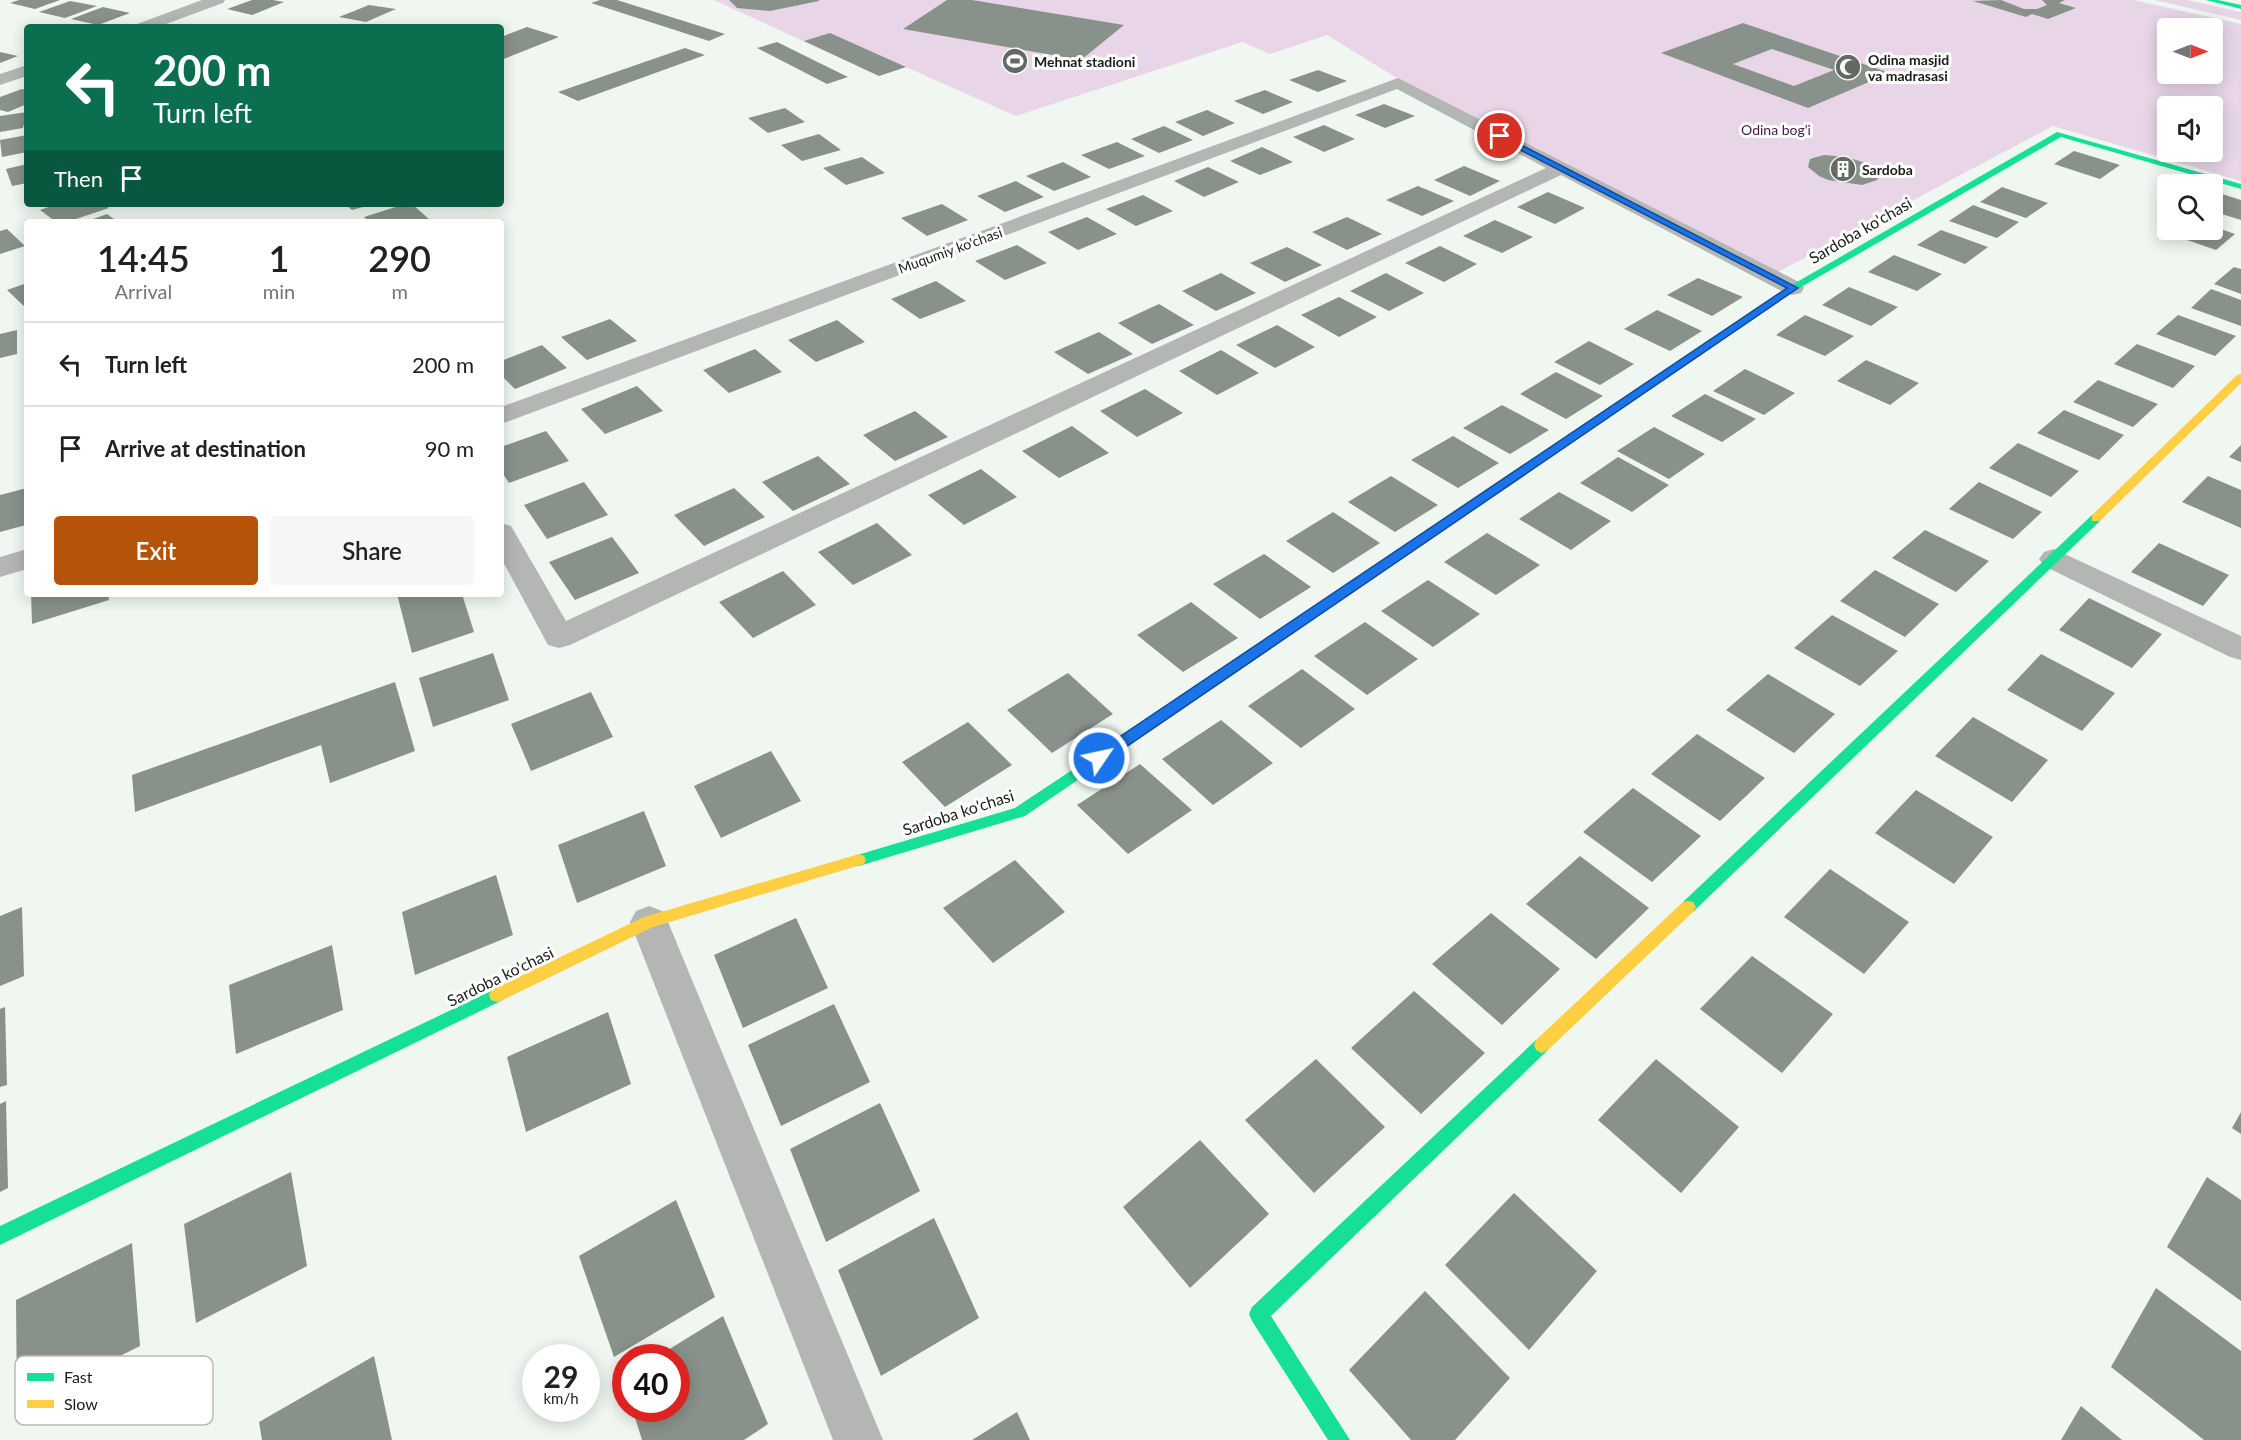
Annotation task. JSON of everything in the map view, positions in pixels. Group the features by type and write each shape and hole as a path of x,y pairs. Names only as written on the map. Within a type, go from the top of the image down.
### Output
{"street":[{"path":"151,24 217,0"},
{"path":"2209,0 2241,7"},
{"path":"0,80 24,71"},
{"name":"Muqumiy ko'chasi","path":"504,415 1398,83 1561,168"},
{"name":"Sardoba ko'chasi","path":"0,1236 650,922 1020,812 1793,288 2060,134 2241,187"},
{"path":"504,537 559,637 1561,168 1793,288"},
{"path":"1340,1440 1259,1314 2054,559 2241,377"},
{"path":"2054,559 2241,649"},
{"path":"0,567 24,560"},
{"path":"650,922 858,1440"}],"green space":[{"name":"Odina bog'i","path":"714,0 2133,0 2214,18 2157,18 2157,84 2223,84 2223,20 2241,24 2241,181 2176,162 2223,162 2223,96 2157,96 2157,156 2053,126 1776,273 1410,86 1327,35 1270,54 1242,42 1016,116 906,67 879,76"},
{"path":"2155,0 2188,0 2241,12 2241,20"}],"building":[{"path":"19,0 60,0 35,9 10,3"},
{"path":"252,0 284,2 252,15 227,9"},
{"path":"600,0 617,0 725,34 709,41 591,3"},
{"path":"729,0 819,1 770,11 737,8"},
{"path":"947,0 972,0 1124,25 1081,60 903,29"},
{"path":"2001,0 2024,9 2037,9 2047,5 2042,0 2065,0 2059,3 2076,8 2048,19 2032,14 2026,17 1973,1"},
{"path":"70,1 97,6 65,18 39,12"},
{"path":"369,5 396,9 366,22 339,17"},
{"path":"103,7 130,13 101,24 71,19"},
{"name":"Odina masjid va madrasasi","path":"1743,23 1890,73 1808,108 1661,53","holes":["1772,49 1834,70 1794,86 1733,64"]},
{"path":"527,27 559,37 504,59 504,36"},
{"path":"830,33 906,67 879,76 804,41"},
{"path":"777,42 848,77 827,84 757,48"},
{"path":"685,48 705,55 578,101 558,92"},
{"path":"0,52 18,56 0,63"},
{"path":"1318,70 1347,81 1318,92 1289,80"},
{"path":"24,89 24,105 8,112 0,110 0,97"},
{"path":"1265,90 1293,102 1263,114 1234,101"},
{"path":"1384,104 1415,116 1385,128 1355,115"},
{"path":"785,108 805,122 768,133 748,118"},
{"path":"1207,110 1235,123 1203,136 1175,122"},
{"path":"24,112 23,128 0,132 0,116"},
{"path":"1324,125 1355,139 1324,152 1293,137"},
{"path":"1164,126 1193,140 1159,153 1131,139"},
{"path":"819,134 841,150 802,161 781,145"},
{"path":"24,136 24,153 2,157 0,140"},
{"path":"1117,142 1145,156 1109,169 1081,155"},
{"path":"1262,147 1293,162 1260,175 1230,161"},
{"path":"2074,151 2120,165 2100,179 2054,164"},
{"name":"Sardoba","path":"1824,155 1846,157 1866,163 1874,167 1879,176 1877,180 1862,185 1828,180 1808,167 1810,159"},
{"path":"862,157 885,173 846,185 823,168"},
{"path":"1063,162 1091,177 1054,191 1026,176"},
{"path":"24,165 24,184 12,186 6,169"},
{"path":"1464,166 1500,181 1470,196 1434,180"},
{"path":"1208,167 1239,182 1204,197 1174,181"},
{"path":"1016,181 1044,197 1005,212 977,196"},
{"path":"1418,186 1454,201 1422,216 1386,200"},
{"path":"2002,187 2048,203 2026,218 1980,202"},
{"path":"1548,192 1585,208 1555,224 1517,207"},
{"path":"2223,194 2241,200 2241,220 2223,214"},
{"path":"1143,195 1173,211 1136,226 1106,209"},
{"path":"942,204 968,220 927,236 901,218"},
{"path":"1973,205 2019,222 1997,238 1949,221"},
{"path":"48,207 109,208 76,219 52,219 40,210"},
{"path":"396,207 415,207 429,219 366,219 364,217"},
{"path":"107,214 114,219 93,219"},
{"path":"1087,217 1117,234 1078,250 1048,232"},
{"path":"1347,217 1382,234 1347,250 1312,232"},
{"path":"1495,220 1533,237 1502,253 1463,236"},
{"path":"7,229 24,246 0,254 0,231"},
{"path":"1941,230 1988,247 1965,264 1917,245"},
{"path":"2223,230 2235,234 2216,250 2187,240 2223,240"},
{"path":"1017,245 1047,263 1005,280 975,261"},
{"path":"1440,246 1477,264 1444,282 1405,263"},
{"path":"1287,247 1322,265 1285,282 1250,263"},
{"path":"1894,255 1942,274 1917,291 1868,272"},
{"path":"2234,267 2241,269 2241,294 2214,284"},
{"path":"1221,273 1256,293 1216,311 1182,291"},
{"path":"1386,273 1424,293 1389,311 1350,291"},
{"path":"1698,278 1743,297 1712,316 1667,295"},
{"path":"936,281 966,301 920,319 891,299"},
{"path":"24,284 24,306 7,290"},
{"path":"1849,287 1898,307 1871,326 1822,305"},
{"path":"2211,289 2241,300 2241,326 2191,308"},
{"path":"1339,297 1377,317 1339,337 1301,315"},
{"path":"1159,304 1194,325 1152,344 1118,323"},
{"path":"1657,310 1702,331 1670,351 1624,329"},
{"path":"1805,315 1854,336 1825,356 1776,335"},
{"path":"2178,315 2236,336 2215,356 2156,334"},
{"path":"610,319 637,341 587,360 561,337"},
{"path":"837,320 865,342 816,362 788,340"},
{"path":"1277,325 1315,347 1275,368 1236,345"},
{"path":"17,330 17,354 0,358 0,334"},
{"path":"1099,332 1133,354 1088,374 1054,352"},
{"path":"1589,341 1634,364 1600,385 1554,362"},
{"path":"2137,344 2195,366 2173,388 2114,364"},
{"path":"542,345 567,368 515,389 504,378 504,360"},
{"path":"755,349 782,372 729,393 703,370"},
{"path":"1221,350 1259,373 1217,395 1179,371"},
{"path":"1866,360 1919,383 1890,405 1837,381"},
{"path":"1745,369 1795,393 1764,415 1713,391"},
{"path":"1556,372 1603,396 1566,419 1520,394"},
{"path":"2098,380 2158,404 2133,427 2073,402"},
{"path":"637,386 663,411 605,434 581,409"},
{"path":"1145,389 1183,413 1137,437 1100,411"},
{"path":"1705,394 1756,419 1722,442 1671,416"},
{"path":"1502,405 1549,430 1510,454 1463,428"},
{"path":"2064,410 2124,435 2099,460 2037,433"},
{"path":"915,411 948,437 895,461 863,435"},
{"path":"1072,426 1109,453 1059,478 1022,451"},
{"path":"1654,427 1705,454 1669,479 1617,451"},
{"path":"546,431 569,461 509,483 504,476 504,446"},
{"path":"1453,436 1499,463 1458,488 1411,460"},
{"path":"2018,443 2079,471 2051,497 1989,468"},
{"path":"2241,445 2241,462 2229,457"},
{"path":"818,456 850,484 793,511 762,482"},
{"path":"1618,457 1669,485 1632,512 1580,483"},
{"path":"981,469 1017,497 964,525 928,495"},
{"path":"1391,476 1438,505 1395,532 1348,502"},
{"path":"2208,476 2241,490 2241,528 2182,502"},
{"path":"584,482 608,515 547,539 524,505"},
{"path":"1979,482 2042,512 2013,539 1949,509"},
{"path":"734,488 765,517 704,546 674,515"},
{"path":"24,489 24,526 0,532 0,495"},
{"path":"1559,492 1611,521 1571,550 1519,519"},
{"path":"1333,512 1380,543 1333,573 1286,541"},
{"path":"877,523 912,555 853,585 818,552"},
{"path":"1925,530 1989,561 1956,592 1892,558"},
{"path":"1487,533 1540,565 1496,595 1444,562"},
{"path":"612,537 639,573 575,600 549,562"},
{"path":"2159,543 2229,575 2203,606 2131,572"},
{"path":"1264,554 1311,587 1260,619 1213,584"},
{"path":"1875,570 1939,604 1905,637 1840,601"},
{"path":"783,571 816,605 753,638 719,602"},
{"path":"1428,580 1480,614 1433,647 1381,611"},
{"path":"31,597 108,597 109,600 32,624"},
{"path":"398,597 463,597 474,632 412,653"},
{"path":"2089,598 2162,634 2132,668 2059,630"},
{"path":"1191,602 1238,638 1183,672 1137,635"},
{"path":"1832,615 1898,651 1860,686 1794,648"},
{"path":"1365,622 1418,659 1367,695 1314,656"},
{"path":"493,653 509,700 433,727 419,678"},
{"path":"2041,654 2115,693 2082,731 2007,690"},
{"path":"1302,669 1355,709 1301,748 1248,706"},
{"path":"1068,673 1113,714 1052,753 1007,710"},
{"path":"1768,674 1835,714 1794,753 1726,710"},
{"path":"395,682 415,751 330,783 321,745 135,812 132,775"},
{"path":"591,692 613,737 531,771 511,724"},
{"path":"1973,717 2048,760 2012,802 1935,756"},
{"path":"1221,720 1273,763 1213,805 1162,759"},
{"path":"968,722 1012,765 945,807 902,762"},
{"path":"1697,734 1765,778 1720,821 1651,774"},
{"path":"771,751 801,801 721,838 694,786"},
{"path":"1140,764 1192,810 1128,854 1077,805"},
{"path":"1633,788 1701,836 1652,882 1583,832"},
{"path":"1916,790 1993,837 1954,884 1875,833"},
{"path":"644,811 666,866 577,903 558,845"},
{"path":"1580,856 1649,908 1596,959 1526,904"},
{"path":"1015,860 1065,912 993,963 943,908"},
{"path":"1830,869 1909,922 1864,974 1784,917"},
{"path":"496,875 513,935 415,975 402,912"},
{"path":"22,907 24,976 0,986 0,916"},
{"path":"1491,913 1560,969 1502,1025 1432,964"},
{"path":"796,918 828,988 743,1028 714,955"},
{"path":"332,945 343,1010 236,1054 229,985"},
{"path":"1752,956 1833,1014 1782,1073 1700,1009"},
{"path":"1414,991 1485,1053 1421,1114 1351,1048"},
{"path":"834,1004 870,1082 781,1126 748,1045"},
{"path":"5,1007 7,1085 0,1087 0,1009"},
{"path":"608,1012 631,1084 526,1132 507,1057"},
{"path":"1316,1059 1385,1127 1314,1193 1245,1120"},
{"path":"1656,1059 1739,1127 1681,1193 1598,1120"},
{"path":"6,1101 8,1188 0,1192 0,1104"},
{"path":"880,1103 920,1191 826,1242 790,1149"},
{"path":"2241,1112 2241,1134 2232,1128"},
{"path":"1200,1140 1269,1214 1190,1288 1123,1207"},
{"path":"291,1172 307,1266 196,1323 184,1224"},
{"path":"2207,1177 2241,1200 2241,1301 2167,1247"},
{"path":"1514,1193 1597,1271 1529,1350 1445,1265"},
{"path":"676,1200 715,1297 636,1344 612,1344 612,1351 579,1256"},
{"path":"934,1218 979,1318 881,1376 838,1270"},
{"path":"132,1243 140,1346 120,1356 17,1356 16,1300"},
{"path":"2156,1288 2241,1351 2241,1440 2204,1440 2111,1367"},
{"path":"1425,1291 1510,1378 1455,1440 1411,1440 1349,1370"},
{"path":"723,1316 768,1424 744,1440 642,1440 636,1422 690,1422 690,1344 678,1344"},
{"path":"374,1356 392,1440 262,1440 259,1422"},
{"path":"2081,1406 2122,1440 2061,1440"},
{"path":"1017,1412 1030,1440 972,1440"}],"traffic: fast":[{"path":"2209,0 2241,7"},
{"path":"1617,407 1793,288 2060,134 2241,187"},
{"path":"1688,907 2096,518"},
{"path":"859,860 1020,812 1335,599"},
{"path":"0,1236 497,995"},
{"path":"1340,1440 1259,1314 1542,1045"}],"traffic: slow":[{"path":"2096,518 2241,377"},
{"path":"1335,599 1617,407"},
{"path":"497,995 649,922 859,860"},
{"path":"1542,1045 1688,907"}],"place":[{"name":"Mehnat stadioni","path":"1015,61"},
{"name":"Odina masjid va madrasasi","path":"1848,67"},
{"name":"Sardoba","path":"1843,169"}],"route":[{"path":"1099,758 1793,288 1500,136"}]}
